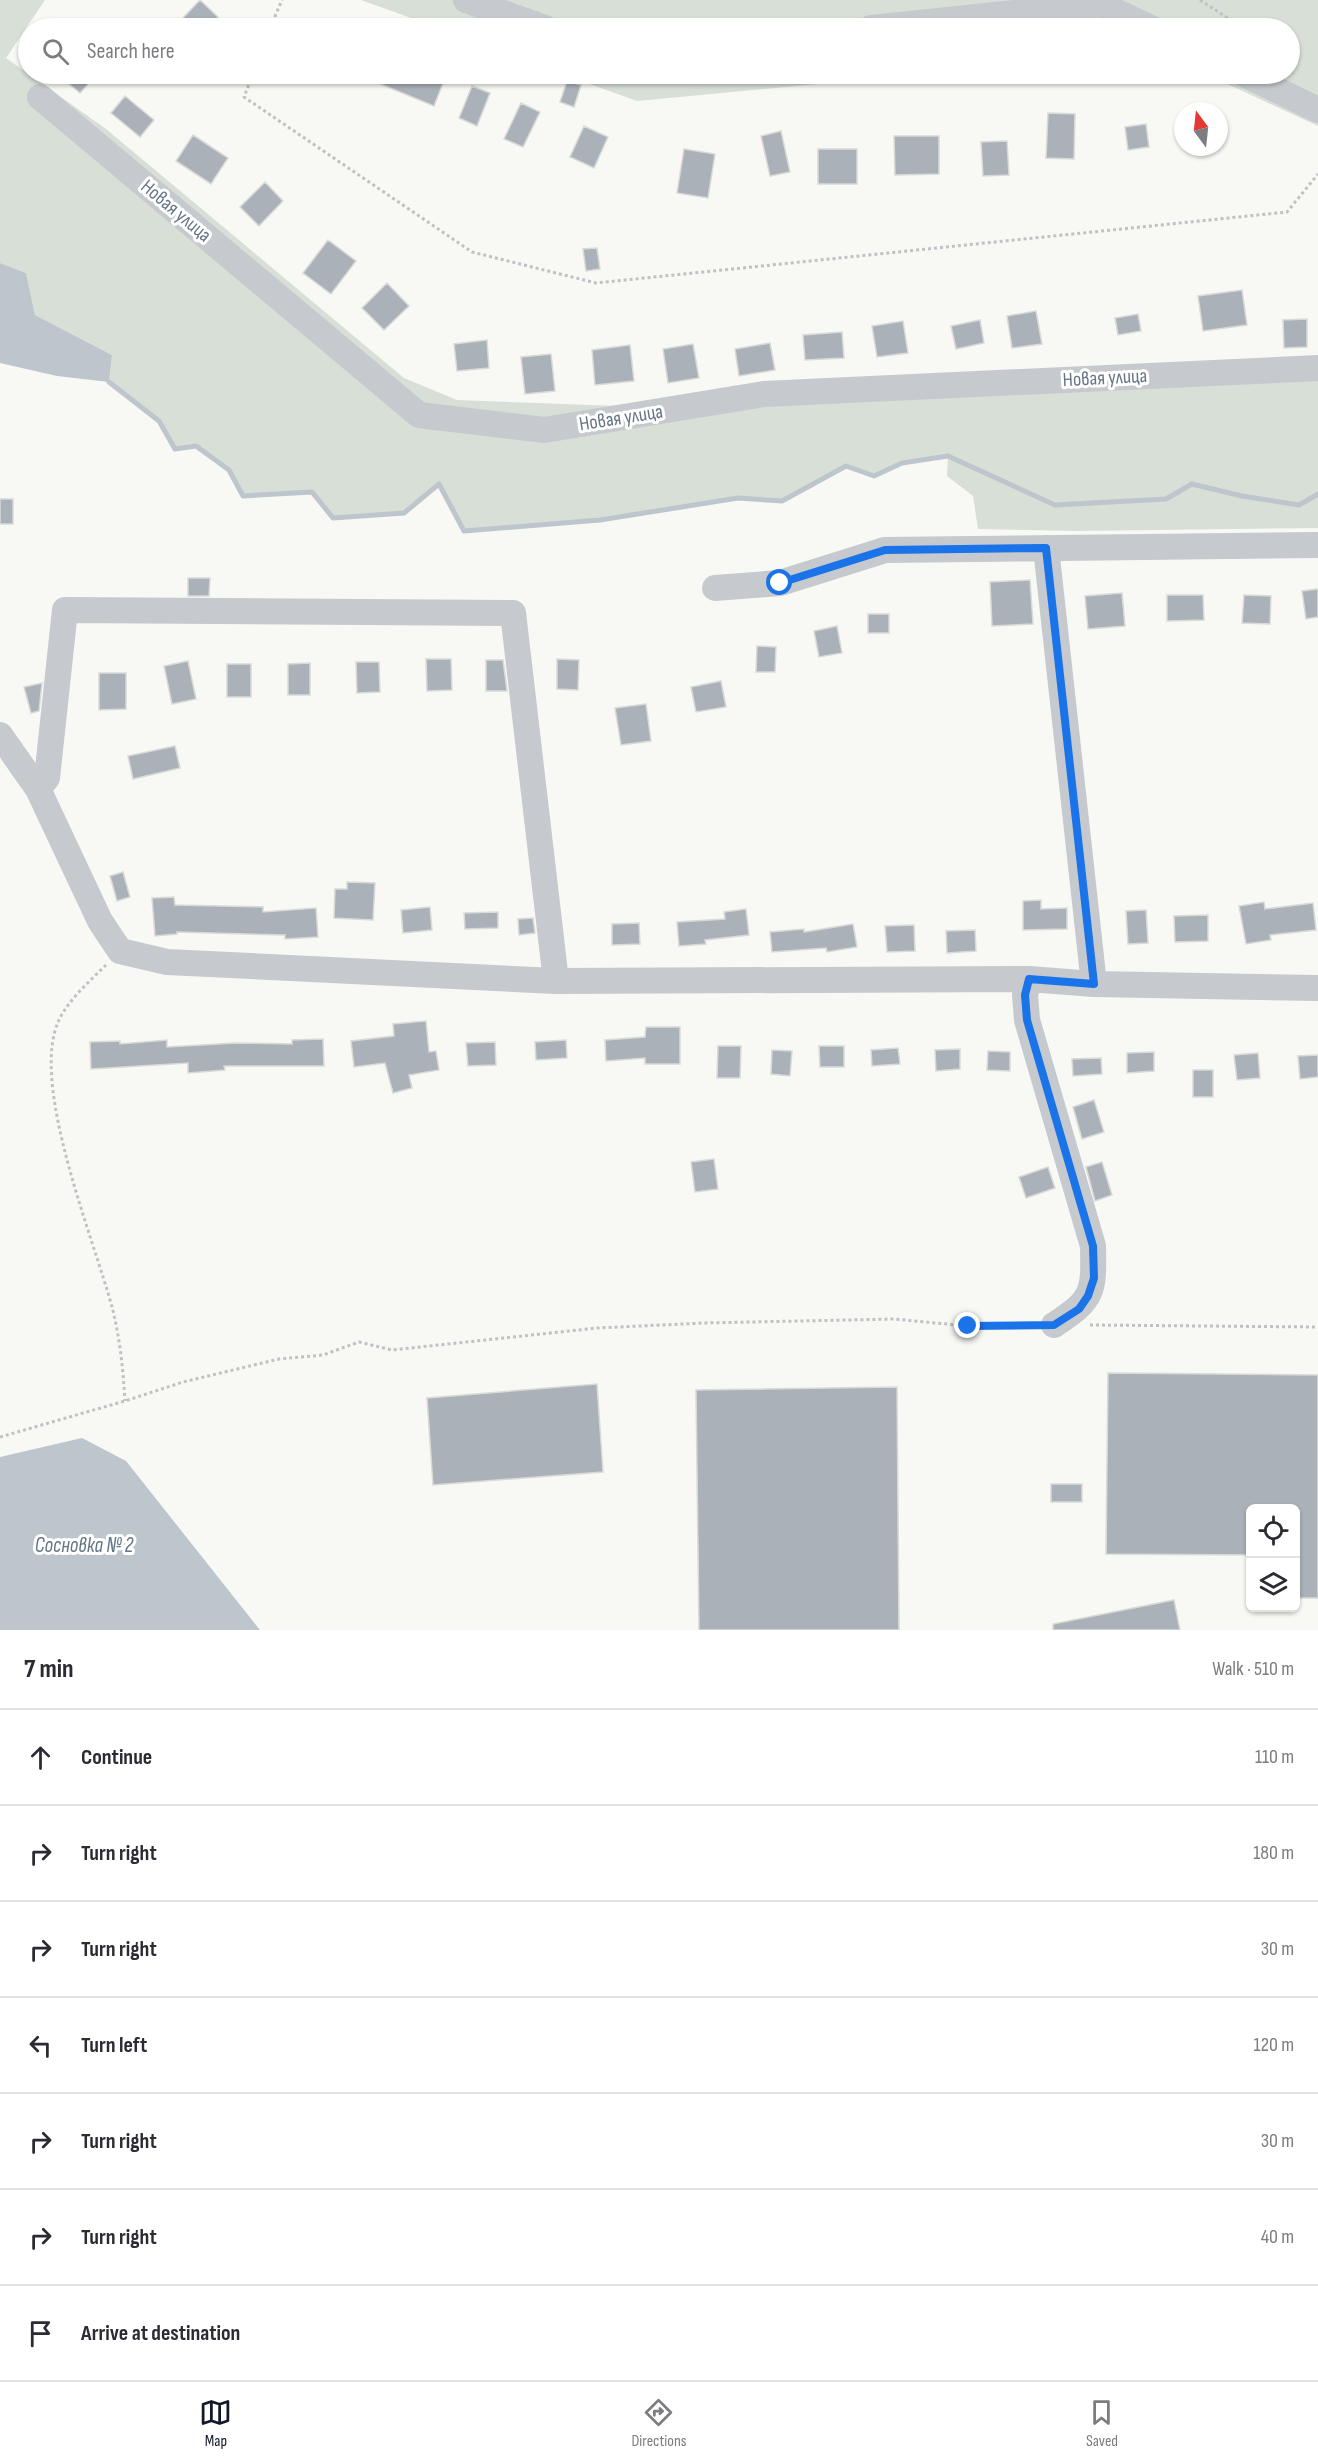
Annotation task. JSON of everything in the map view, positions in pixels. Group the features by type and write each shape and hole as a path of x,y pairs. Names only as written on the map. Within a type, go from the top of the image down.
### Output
{"street":[{"path":"466,0 517,18"},
{"path":"966,18 1100,4 1130,18"},
{"path":"1265,84 1318,110"},
{"name":"Новая улица","path":"40,97 419,415 544,430 764,394 1318,368"},
{"path":"715,588 780,583 885,550 1318,545"},
{"path":"1046,548 1094,984"},
{"path":"38,789 47,778 65,610 513,613 556,981"},
{"path":"0,735 38,789 100,921 120,951 167,962 556,981 1029,979 1094,984 1318,988"},
{"path":"1029,979 1025,995 1027,1020 1093,1246 1094,1278 1088,1296 1079,1309 1054,1325"}],"path":[{"path":"274,18 282,0"},
{"path":"1200,0 1228,18"},
{"path":"249,84 244,97 472,252 596,283 1287,212 1318,174"},
{"path":"120,951 77,994 59,1019 52,1041 52,1072 57,1119 112,1308 122,1355 125,1401"},
{"path":"0,1437 183,1382 279,1359 323,1355 358,1342 392,1350 597,1328 704,1323 894,1319 968,1326 1054,1325"},
{"path":"1090,1325 1318,1327"}],"shaded area":[{"path":"0,0 45,0 33,18 18,18 18,40 6,58 18,67 18,84 43,84 106,129 404,378 457,400 647,407 732,399 731,386 786,381 1318,357 1318,528 1077,531 978,529 973,496 947,476 948,456 902,463 874,476 846,466 782,501 738,498 600,520 464,531 439,484 404,513 333,518 312,492 243,496 229,470 196,446 175,449 159,421 109,382 112,355 35,315 26,273 0,263"},
{"path":"361,0 1318,0 1318,126 1228,84 1300,84 1300,18 411,18"},
{"path":"590,84 816,84 637,101"}],"water":[{"path":"0,263 26,273 35,315 112,355 109,382 57,376 0,363"},
{"name":"Сосновка № 2","path":"82,1438 126,1461 260,1630 0,1630 0,1457"}],"building":[{"path":"200,0 218,17 217,18 183,18"},
{"path":"69,84 88,84 80,93"},
{"path":"380,84 443,84 434,106"},
{"path":"566,84 581,85 574,107 560,102"},
{"path":"472,86 490,93 477,126 459,118"},
{"path":"125,96 154,120 140,137 111,113"},
{"path":"521,103 540,112 523,147 504,139"},
{"path":"1048,113 1075,114 1074,159 1046,158"},
{"path":"1146,124 1149,147 1128,150 1125,127"},
{"path":"584,126 608,137 594,168 570,157"},
{"path":"781,131 790,172 770,176 761,136"},
{"path":"193,135 228,158 211,184 176,161"},
{"path":"894,136 939,136 939,174 895,175"},
{"path":"1007,141 1009,175 983,176 981,142"},
{"path":"684,149 715,154 708,198 677,193"},
{"path":"818,149 857,149 857,184 818,184"},
{"path":"265,182 283,201 259,226 240,207"},
{"path":"328,240 356,261 331,294 303,273"},
{"path":"597,248 600,269 586,271 583,249"},
{"path":"387,283 409,306 384,330 362,308"},
{"path":"1242,290 1247,325 1203,331 1198,296"},
{"path":"1036,311 1042,344 1012,348 1007,316"},
{"path":"1138,314 1141,331 1118,335 1115,318"},
{"path":"1307,319 1307,347 1284,348 1283,320"},
{"path":"980,320 984,343 956,349 951,326"},
{"path":"903,321 908,353 877,357 872,326"},
{"path":"842,332 844,358 805,360 803,335"},
{"path":"487,340 489,368 457,371 454,344"},
{"path":"770,343 775,370 739,376 735,349"},
{"path":"693,344 699,378 668,383 663,349"},
{"path":"630,345 634,381 595,385 592,350"},
{"path":"551,354 555,391 525,394 521,357"},
{"path":"0,499 13,499 13,524 0,524"},
{"path":"188,578 210,578 209,596 188,596"},
{"path":"1030,580 1033,624 992,626 990,582"},
{"path":"1318,589 1318,617 1306,619 1302,591"},
{"path":"1122,593 1125,626 1088,629 1085,596"},
{"path":"1167,595 1203,595 1204,620 1167,621"},
{"path":"1244,595 1271,596 1270,624 1242,623"},
{"path":"868,614 889,614 889,633 868,633"},
{"path":"837,626 842,653 819,657 814,631"},
{"path":"757,646 776,647 775,672 756,672"},
{"path":"426,659 451,659 452,690 427,691"},
{"path":"557,659 579,660 578,690 557,689"},
{"path":"486,660 503,660 507,691 486,691"},
{"path":"188,661 196,699 172,704 164,666"},
{"path":"356,662 379,662 380,692 357,693"},
{"path":"310,663 310,695 288,695 288,664"},
{"path":"227,664 251,664 251,697 227,697"},
{"path":"99,673 126,673 126,709 99,710"},
{"path":"721,681 726,707 696,712 691,687"},
{"path":"42,683 39,711 31,713 24,687"},
{"path":"646,704 651,741 621,745 615,708"},
{"path":"175,746 180,768 133,779 128,756"},
{"path":"123,872 130,897 117,901 110,876"},
{"path":"347,882 375,883 373,920 334,918 335,889 347,889"},
{"path":"174,897 175,905 263,907 263,912 316,908 318,937 285,939 285,935 177,932 177,934 155,936 152,898"},
{"path":"1041,900 1041,909 1067,908 1067,929 1023,930 1023,901"},
{"path":"1264,902 1265,909 1313,903 1316,930 1270,935 1271,940 1246,944 1239,906"},
{"path":"430,907 432,930 403,933 401,910"},
{"path":"746,909 749,935 705,940 706,944 679,946 677,922 725,919 724,912"},
{"path":"1146,910 1148,943 1128,944 1126,911"},
{"path":"498,912 498,928 465,929 464,913"},
{"path":"1208,915 1208,941 1175,942 1174,916"},
{"path":"533,918 535,933 519,935 518,919"},
{"path":"639,923 640,944 612,945 612,924"},
{"path":"853,924 857,947 827,952 826,948 772,952 770,932 804,929 804,932"},
{"path":"914,925 915,951 887,952 885,926"},
{"path":"975,930 976,951 947,953 946,931"},
{"path":"426,1021 429,1052 436,1051 439,1070 409,1075 412,1088 393,1093 385,1063 354,1067 351,1041 394,1036 393,1024"},
{"path":"646,1027 680,1027 680,1064 645,1064 645,1058 606,1061 605,1040 645,1037"},
{"path":"323,1039 324,1066 224,1066 225,1070 188,1073 188,1063 91,1069 90,1042 120,1041 120,1044 167,1040 167,1047 236,1043 292,1044 292,1040"},
{"path":"566,1040 567,1058 536,1060 535,1042"},
{"path":"495,1042 496,1065 468,1066 466,1043"},
{"path":"718,1046 741,1046 740,1078 717,1078"},
{"path":"819,1046 844,1046 844,1067 820,1067"},
{"path":"898,1048 900,1064 872,1066 871,1050"},
{"path":"960,1049 960,1069 936,1071 935,1050"},
{"path":"772,1050 792,1051 790,1076 771,1074"},
{"path":"988,1051 1010,1052 1010,1071 987,1070"},
{"path":"1154,1052 1154,1071 1127,1073 1127,1053"},
{"path":"1258,1053 1260,1078 1237,1080 1234,1055"},
{"path":"1318,1055 1318,1077 1300,1079 1298,1056"},
{"path":"1101,1058 1102,1074 1073,1076 1072,1059"},
{"path":"1193,1070 1213,1070 1213,1097 1193,1097"},
{"path":"1094,1100 1104,1132 1082,1139 1073,1107"},
{"path":"714,1159 718,1189 695,1192 691,1162"},
{"path":"1102,1162 1112,1195 1095,1201 1086,1167"},
{"path":"1048,1167 1055,1188 1026,1198 1019,1177"},
{"path":"1108,1373 1318,1375 1318,1598 1300,1598 1300,1504 1246,1504 1246,1555 1106,1554"},
{"path":"597,1384 603,1472 433,1485 427,1398"},
{"path":"897,1387 899,1630 699,1630 696,1390"},
{"path":"1051,1484 1082,1484 1082,1502 1051,1502"},
{"path":"1174,1600 1180,1630 1053,1630 1053,1624"}],"waterway":[{"path":"109,382 159,421 175,449 196,446 229,470 243,496 312,492 333,518 404,513 439,484 464,531 600,520 738,498 782,501 846,466 874,476 902,463 948,456 1055,505 1166,499 1192,484 1242,496 1299,505 1318,494"}],"route":[{"path":"780,583 885,550 1046,548 1094,984 1029,979 1025,995 1027,1020 1093,1246 1094,1278 1088,1296 1079,1309 1054,1325 968,1326"}]}
